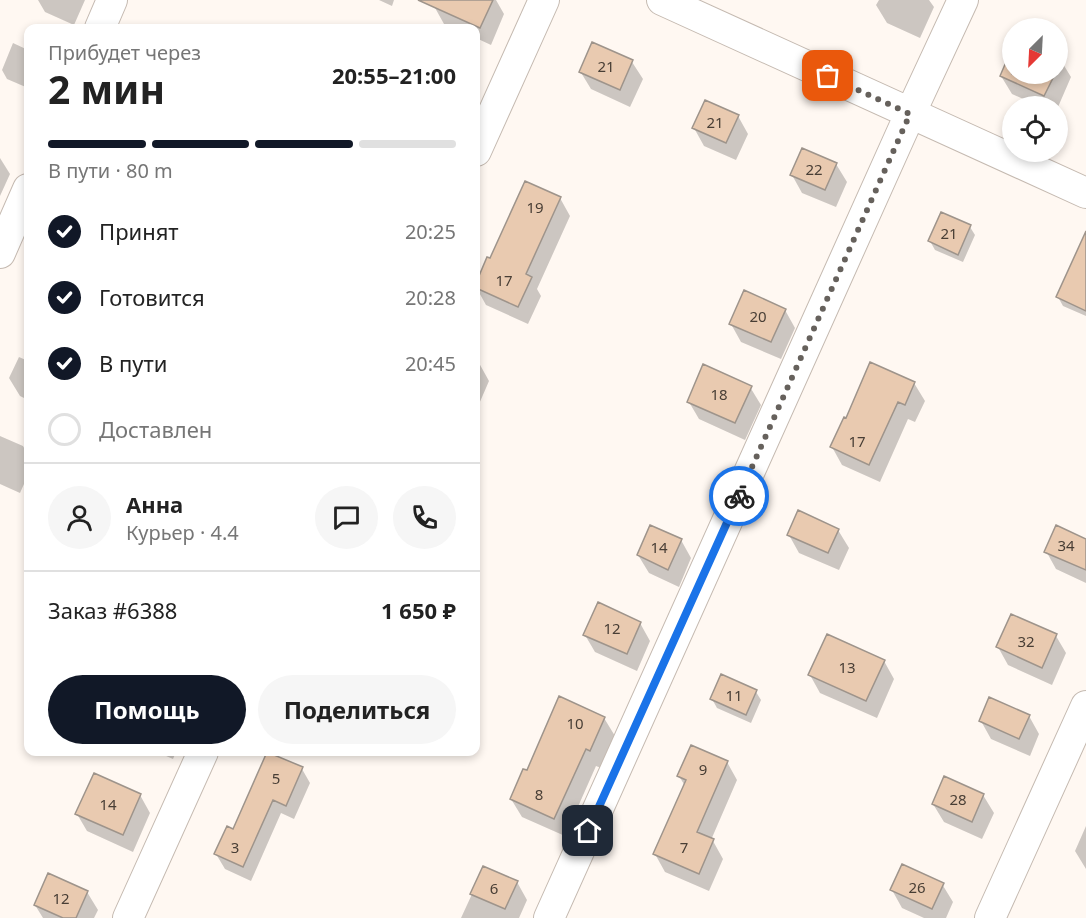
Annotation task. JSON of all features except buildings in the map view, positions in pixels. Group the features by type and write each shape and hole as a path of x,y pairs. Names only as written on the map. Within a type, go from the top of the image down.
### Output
{"street":[{"path":"102,24 112,0"},
{"path":"480,142 544,0"},
{"path":"662,0 1086,193"},
{"path":"549,918 963,0"},
{"path":"0,253 24,198"},
{"path":"990,918 1086,706"},
{"path":"128,918 201,756"}],"way so far":[{"path":"739,496 910,114 828,76"}],"route":[{"path":"588,831 739,496"}]}
